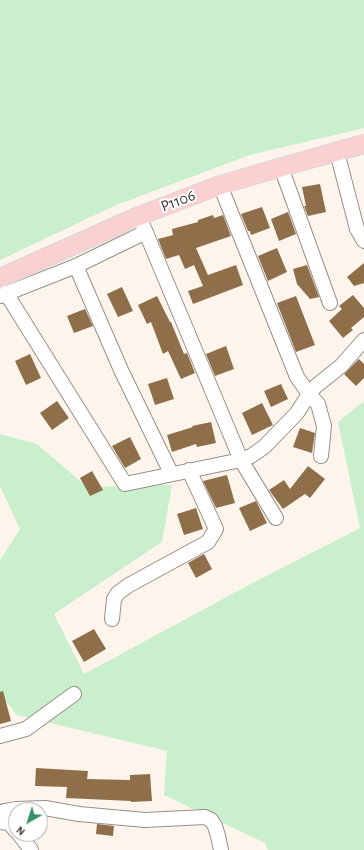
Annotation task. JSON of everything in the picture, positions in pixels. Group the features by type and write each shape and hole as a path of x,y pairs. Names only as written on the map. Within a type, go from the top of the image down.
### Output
{"main road":[{"name":"P1106","path":"2,289 143,224 220,185 364,144"}],"lane":[{"path":"337,152 357,229 364,240"},
{"path":"281,167 330,303"},
{"path":"220,185 297,377 318,404 324,426 321,456"},
{"path":"276,518 241,460 143,224 76,266 2,289 125,484 171,473 241,460 252,456 264,447 297,413 316,386 341,366 364,340"},
{"path":"76,266 121,370 171,473"},
{"path":"112,619 114,599 118,593 128,585 208,542 216,530 189,470"},
{"path":"0,736 26,729 74,694"},
{"path":"0,812 16,809 45,808 79,814 145,820 205,817 211,820 215,826 221,850"}],"green space":[{"path":"0,0 364,0 364,128 250,155 114,206 0,260"},
{"path":"364,401 364,850 268,850 265,843 164,795 167,751 17,715 0,694 0,560 20,529 0,486 0,434 37,444 87,487 172,485 162,542 54,614 84,674 245,587 360,528 338,422"}],"building":[{"path":"320,184 326,212 308,216 304,206 306,206 302,187"},
{"path":"262,207 270,228 251,235 241,214"},
{"path":"288,212 296,234 279,241 271,219"},
{"path":"213,215 214,218 223,215 231,236 196,248 208,275 236,265 243,285 193,304 188,291 203,286 194,265 185,269 179,255 166,259 158,239 173,235 172,229 198,222 198,220"},
{"path":"277,248 287,272 268,281 258,256"},
{"path":"364,263 364,283 354,286 347,277"},
{"path":"307,265 319,297 310,299 297,284 293,269"},
{"path":"122,287 133,311 118,317 107,294"},
{"path":"353,295 364,308 364,317 351,328 353,330 343,338 329,321 342,309 339,306"},
{"path":"157,296 171,322 184,354 187,353 195,373 181,379 168,351 163,354 151,322 147,324 138,305"},
{"path":"296,296 315,345 296,352 277,303"},
{"path":"85,309 93,326 74,333 67,316"},
{"path":"226,346 234,369 215,376 206,354"},
{"path":"30,354 41,378 26,385 15,361"},
{"path":"359,359 364,364 364,378 356,386 344,374"},
{"path":"167,378 174,399 155,405 148,384"},
{"path":"281,384 288,399 271,407 264,391"},
{"path":"57,401 69,418 52,430 40,413"},
{"path":"262,403 273,425 252,435 242,413"},
{"path":"211,422 216,443 197,447 196,444 172,452 167,435 193,427 192,426"},
{"path":"300,428 315,433 312,453 293,447"},
{"path":"130,437 141,459 125,468 112,446"},
{"path":"308,466 325,479 310,498 305,494 283,509 269,490 284,480 290,489"},
{"path":"92,471 103,490 90,496 80,478"},
{"path":"227,475 235,503 216,508 203,481"},
{"path":"256,501 267,523 250,531 239,508"},
{"path":"196,508 203,529 184,535 177,514"},
{"path":"204,554 212,569 196,578 188,563"},
{"path":"94,629 106,649 84,662 72,641"},
{"path":"3,691 11,721 0,724 0,692"},
{"path":"36,768 88,771 87,779 130,780 130,775 150,774 152,801 131,802 66,798 67,787 35,786"},
{"path":"97,824 114,826 113,836 96,834"}]}
